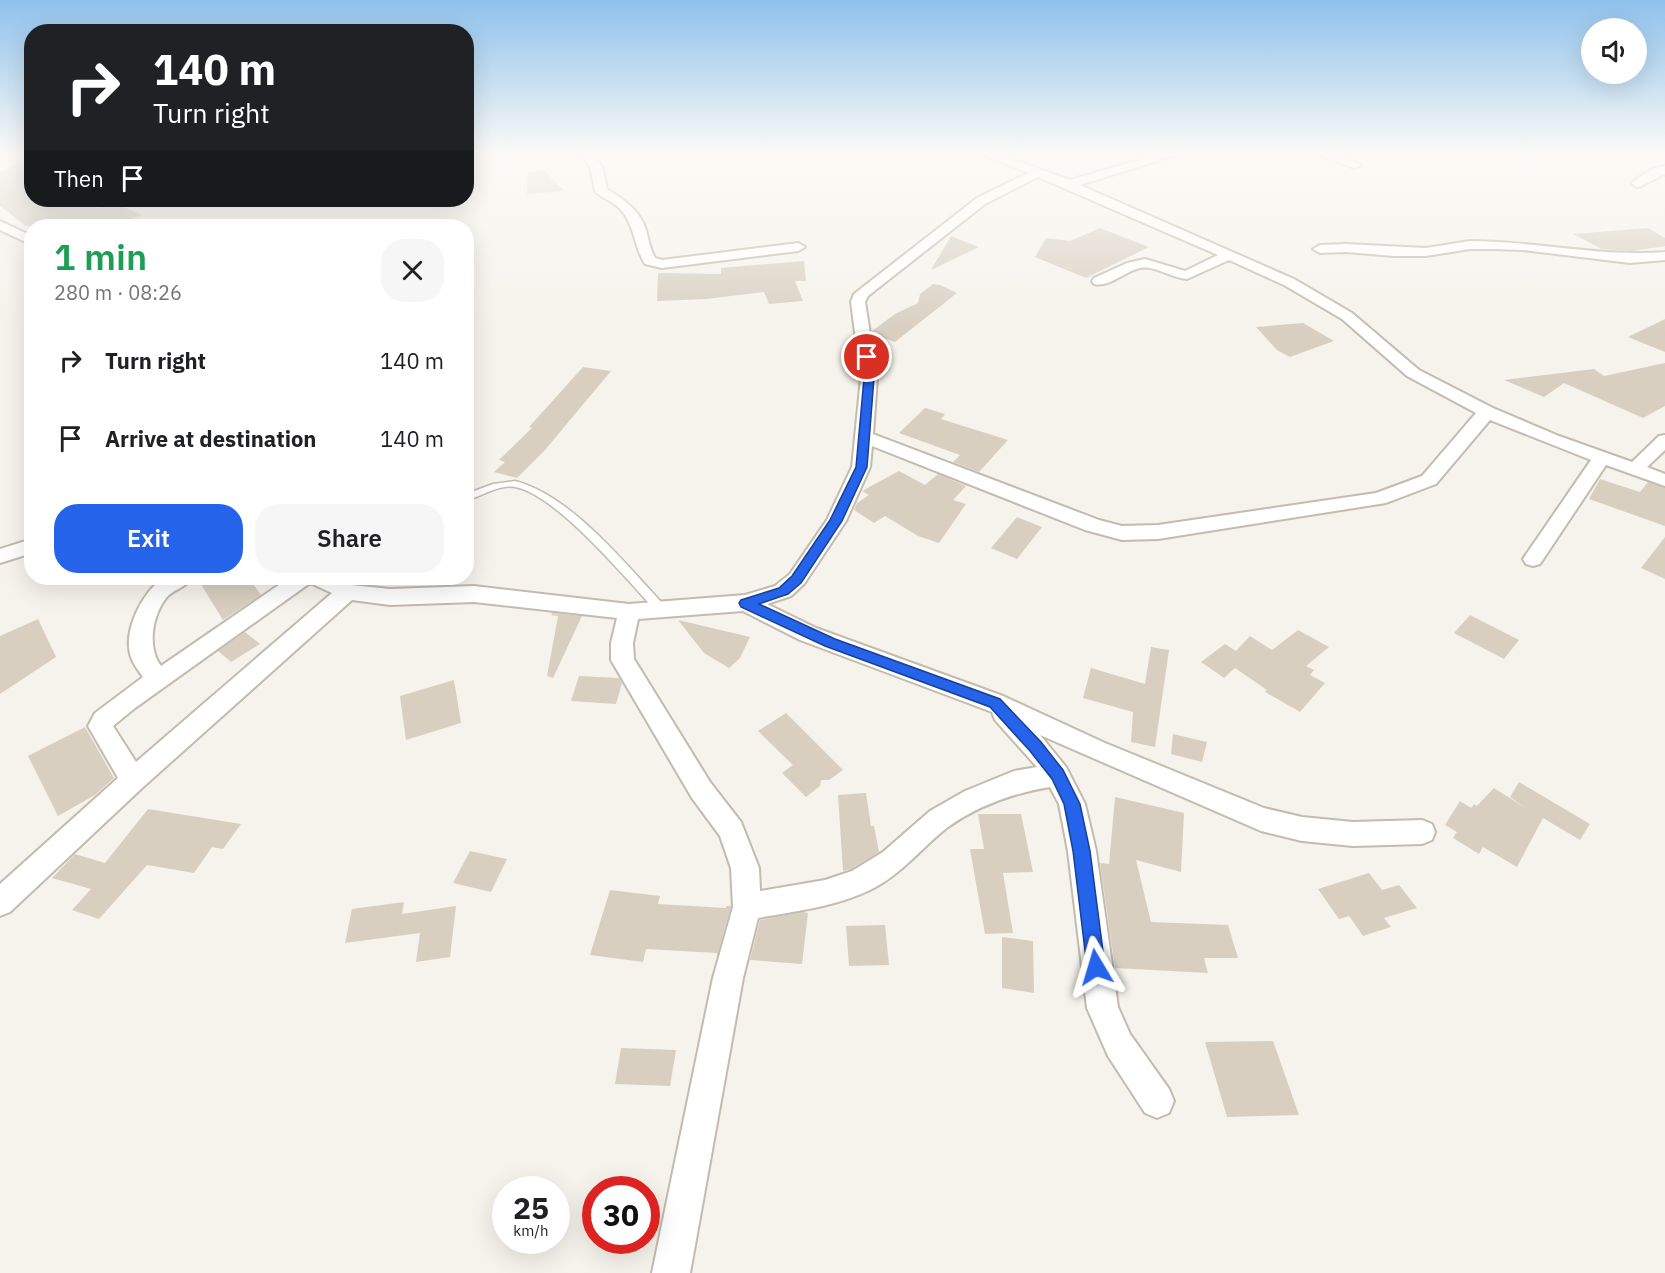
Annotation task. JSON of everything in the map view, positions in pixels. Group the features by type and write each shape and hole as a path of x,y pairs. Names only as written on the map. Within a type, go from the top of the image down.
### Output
{"street":[{"path":"630,213 639,228 643,249 650,261 662,264 798,247"},
{"path":"332,585 347,592 390,597 474,594 629,612 746,603 783,591 797,579 836,521 861,467 869,378 858,302 861,294 965,213"},
{"path":"1134,213 1289,282 1319,298 1347,316 1413,373 1487,412 1601,459 1665,480"},
{"path":"0,225 24,237"},
{"path":"1320,249 1426,252 1470,245 1493,245 1523,246 1630,259 1665,256"},
{"path":"1099,281 1140,263 1187,275 1227,256"},
{"path":"864,437 1092,525 1122,533 1149,532 1379,499 1429,480 1487,412"},
{"path":"1634,470 1665,440"},
{"path":"1533,559 1601,459"},
{"path":"0,556 24,548"},
{"path":"158,680 143,657 140,644 142,631 154,599 159,591 169,585"},
{"path":"133,780 100,726 104,720 119,707 293,585"},
{"path":"0,903 133,780 347,592"},
{"path":"746,603 830,643 995,703 1096,750 1261,819 1302,830 1353,834 1422,832"},
{"path":"629,612 622,643 623,660 701,790 731,830 745,868 747,907 728,978 671,1273"},
{"path":"995,703 1036,747 1058,775 1072,804 1082,851 1103,1008 1119,1045 1157,1101"},
{"path":"747,907 825,892 860,881 892,861 939,819 974,799 1014,782 1058,775"}],"lane":[{"path":"474,495 490,488 514,484 536,490 581,527 661,609"}],"building":[{"path":"10,213 142,215 130,219 24,219 24,224"},
{"path":"1100,228 1149,247 1086,278 1035,257 1046,238 1070,241"},
{"path":"1648,228 1665,238 1665,246 1632,251 1602,249 1573,234"},
{"path":"951,236 979,247 931,270"},
{"path":"804,261 806,281 795,281 803,301 769,304 764,292 706,299 657,301 658,273 721,274 721,268"},
{"path":"933,284 957,293 895,342 872,334 872,331 895,314 918,303 920,294"},
{"path":"1665,319 1665,352 1628,337"},
{"path":"1303,323 1334,341 1290,357 1277,350 1256,327"},
{"path":"1665,363 1665,406 1643,418 1564,383 1544,397 1504,380 1594,369 1604,376"},
{"path":"583,367 611,371 545,450 517,478 494,472 505,462 499,460 532,428 529,427"},
{"path":"925,408 945,414 941,419 1008,440 979,472 953,462 960,455 899,433"},
{"path":"899,471 925,485 938,474 966,486 953,500 966,504 939,543 918,536 885,516 874,523 854,510 857,503 869,495 862,491"},
{"path":"1600,479 1640,492 1648,482 1665,488 1665,526 1589,499"},
{"path":"1017,517 1042,527 1017,559 991,548"},
{"path":"1665,537 1665,579 1641,568"},
{"path":"201,585 254,585 261,595 223,620"},
{"path":"552,613 582,616 553,678 547,676 558,616 551,615"},
{"path":"1470,615 1519,640 1504,659 1454,633"},
{"path":"38,619 56,657 0,694 0,636"},
{"path":"678,620 750,637 740,658 729,668 704,653"},
{"path":"1298,630 1329,647 1306,666 1314,670 1310,675 1325,683 1300,712 1265,692 1267,690 1235,668 1224,678 1201,662 1225,644 1236,651 1250,636 1272,650"},
{"path":"245,632 260,644 231,662 218,651"},
{"path":"1151,647 1169,650 1155,747 1131,742 1133,712 1083,698 1091,668 1145,684"},
{"path":"579,676 619,678 622,683 616,704 571,701"},
{"path":"454,680 461,723 406,740 400,696"},
{"path":"786,713 843,770 829,780 821,780 820,786 806,797 782,773 793,765 758,731"},
{"path":"85,727 114,778 95,795 58,816 28,756"},
{"path":"1173,734 1207,742 1202,762 1171,754"},
{"path":"1519,782 1590,824 1580,840 1543,818 1517,867 1483,847 1479,854 1453,838 1457,832 1445,825 1460,801 1471,808 1474,804 1477,806 1494,788 1527,809 1510,797"},
{"path":"866,793 871,826 874,826 879,852 851,869 843,871 838,795"},
{"path":"1115,797 1184,813 1181,872 1136,860 1151,922 1228,925 1238,958 1204,958 1208,973 1115,968 1100,863 1109,864"},
{"path":"148,809 241,824 223,849 212,847 194,873 147,865 99,919 72,910 91,889 52,878 75,854 105,863"},
{"path":"978,814 1021,814 1033,872 1003,873 1013,933 985,934 970,849 984,849"},
{"path":"470,851 507,859 491,892 453,883"},
{"path":"1369,873 1382,890 1399,885 1417,908 1384,918 1391,927 1363,936 1349,916 1339,919 1318,889"},
{"path":"610,890 660,896 658,904 726,908 726,906 731,906 717,957 717,953 646,949 643,962 590,955"},
{"path":"404,902 402,914 456,906 450,957 416,962 420,933 345,943 352,909"},
{"path":"808,913 802,964 750,960 760,920"},
{"path":"885,925 889,965 849,966 846,926"},
{"path":"1002,937 1033,941 1034,993 1002,988"},
{"path":"1273,1041 1299,1115 1227,1117 1205,1042"},
{"path":"621,1048 676,1050 670,1086 615,1084"}],"route":[{"path":"867,357 869,378 861,467 836,521 797,579 783,591 746,603 830,643 995,703 1036,747 1058,775 1072,804 1082,851 1096,967"}]}
